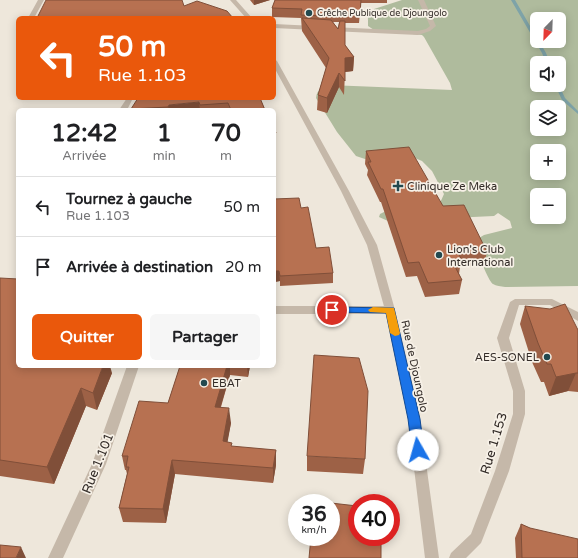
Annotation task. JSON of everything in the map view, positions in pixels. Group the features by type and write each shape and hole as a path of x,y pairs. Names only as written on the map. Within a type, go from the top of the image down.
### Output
{"street":[{"path":"32,16 41,0"},
{"path":"233,0 246,16"},
{"path":"276,26 418,33 428,30 432,26 421,0"},
{"name":"Rue de Djoungolo","path":"276,66 345,191 372,245 390,310 414,419 432,558"},
{"name":"Rue 1.153","path":"456,558 476,538 502,471 519,414 519,391 503,338 515,302 552,302 578,317"},
{"path":"276,310 390,310"},
{"name":"Rue 1.101","path":"55,558 99,464 132,368"}],"green space":[{"path":"402,0 578,0 578,286 505,287 493,284 488,278 474,245 479,238 484,235 512,228 510,221 498,213 494,216 388,221 379,217 380,214 388,210 440,203 444,194 432,171 422,161 410,156 365,159 356,156 337,132 316,98 317,93 320,89 329,85 452,90 450,83 422,35 374,30 368,26 368,18 374,9"}],"building":[{"path":"46,0 182,0 184,6 197,1 227,11 231,16 38,16"},
{"path":"275,0 361,0 360,14 324,13 326,16 301,15 302,9 272,8"},
{"path":"302,18 331,20 338,29 340,21 345,21 345,45 354,57 345,58 345,81 339,73 327,98 318,95 329,58"},
{"path":"137,100 261,100 264,108 230,108 228,103 200,105 199,102 169,105 168,107 132,108"},
{"path":"409,147 443,206 464,205 487,252 458,253 462,260 452,261 462,280 428,283 419,262 408,263 383,189 381,189 368,162 371,162 366,151"},
{"path":"299,198 301,208 308,207 316,248 329,247 333,273 280,276 279,271 276,271 276,199"},
{"path":"0,278 16,279 16,368 102,368 93,393 81,388 47,467 0,460"},
{"path":"565,304 578,330 578,373 556,377 551,364 547,364 525,306 550,309"},
{"path":"314,355 359,358 368,391 365,459 307,456"},
{"path":"179,368 226,368 215,407 229,408 223,441 232,443 231,446 276,450 273,468 172,460 163,509 119,508 129,467 126,467 128,456 122,456 139,401 168,403"},
{"path":"340,504 348,505 348,546 381,546 381,558 309,558 310,546 340,546"},
{"path":"521,524 530,528 578,539 578,558 522,558"},
{"path":"0,545 21,547 16,558 0,558"}],"waterway":[{"path":"513,0 545,56"},
{"path":"560,92 563,99 578,113"}],"slow traffic":[{"path":"373,310 390,310 395,333"}],"place":[{"name":"Crêche Publique de Djoungolo","path":"309,13"},
{"name":"Clinique Ze Meka","path":"398,186"},
{"name":"Lion's Club International","path":"439,255"},
{"name":"AES-SONEL","path":"547,357"},
{"name":"EBAT","path":"204,383"}],"route":[{"path":"332,310 390,310 414,419 418,450"}]}
